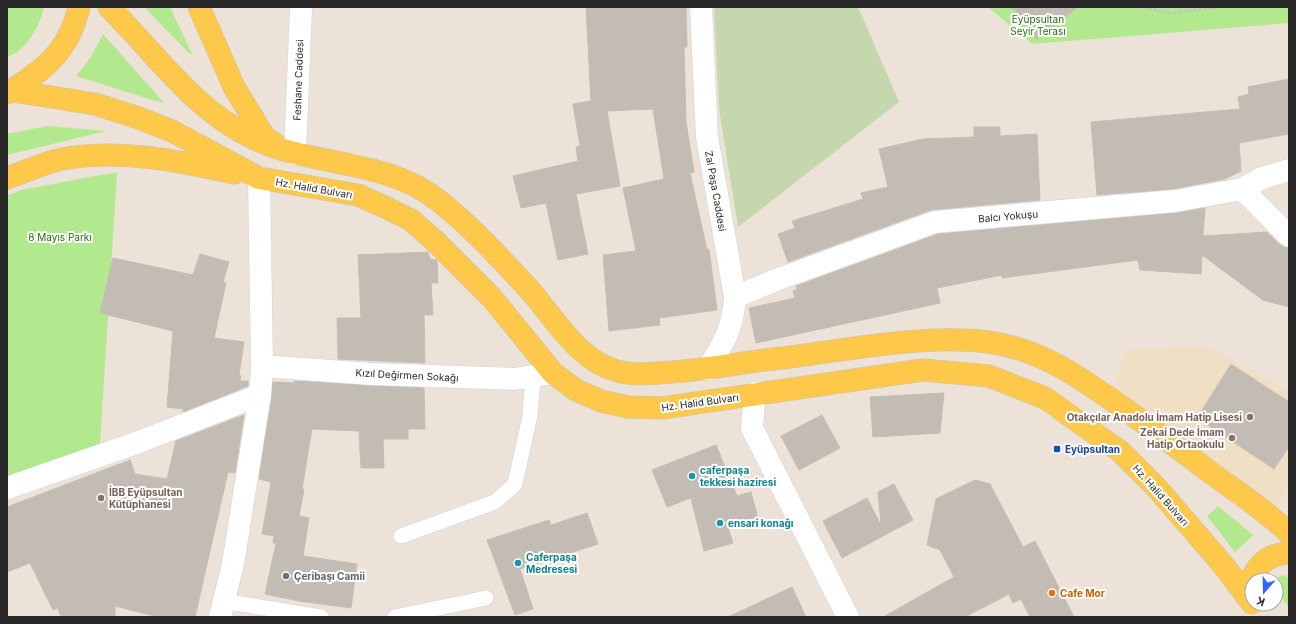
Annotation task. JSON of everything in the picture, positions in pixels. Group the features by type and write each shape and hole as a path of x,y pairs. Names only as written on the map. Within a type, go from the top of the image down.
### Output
{"main road":[{"path":"9,91 31,78 51,62 66,43 76,19 79,7"},
{"path":"109,7 189,93 215,116 258,141 292,153 355,164 408,182 435,197 477,233 531,292 578,348 604,367 621,372 647,374 708,369 903,343 950,340 989,342 1025,350 1059,365 1096,388 1289,533"},
{"path":"199,7 234,87 265,138 292,153"},
{"name":"Hz. Halid Bulvarı","path":"9,91 95,104 136,117 172,131 259,178 358,195 411,220 436,242 492,298 543,374 601,402 628,407 662,408 755,393 922,370 989,376 1044,398 1121,452 1156,487 1224,566 1244,593"},
{"path":"7,178 61,159 106,154 156,158 204,166 259,178"},
{"path":"1254,572 1261,563 1271,557 1289,553"}],"street":[{"name":"Feshane Caddesi","path":"292,153 301,7"},
{"name":"Zal Paşa Caddesi","path":"701,7 707,137 735,297 734,317 730,328 708,369"},
{"name":"Balcı Yokuşu","path":"735,297 776,280 936,222 1175,201 1242,189 1262,178 1289,170"},
{"path":"222,609 232,564 260,395 262,366 259,178"},
{"path":"1242,189 1289,236"},
{"name":"Kızıl Değirmen Sokağı","path":"262,366 411,375 514,379 543,374"},
{"path":"755,393 752,428 848,617"},
{"path":"7,488 139,442 260,395"}],"lane":[{"path":"401,536 495,502 515,484 530,416 543,374"},
{"path":"395,617 486,598"},
{"path":"222,609 321,617"}],"path":[{"path":"1144,7 1169,13 1220,7"}],"shaded area":[{"name":"Zekai Dede İmam Hatip Ortaokulu","path":"1208,347 1289,391 1289,483 1275,512 1113,393 1126,349"}],"green space":[{"path":"7,7 44,7 36,30 27,43 21,49 7,57"},
{"path":"144,7 170,7 192,54 190,54"},
{"path":"714,7 858,7 899,102 738,227 719,109"},
{"name":"Eyüpsultan Seyir Terası","path":"988,7 1289,7 1289,23 1032,44"},
{"path":"103,34 165,104 76,76 91,57"},
{"path":"47,126 106,131 7,155 7,134"},
{"name":"8 Mayıs Parkı","path":"117,172 100,444 7,483 7,196 21,190"},
{"path":"1218,506 1253,535 1235,552 1207,516"},
{"path":"1284,576 1289,578 1289,607 1284,601"}],"building":[{"path":"586,7 686,7 687,47 684,47 686,122 694,172 690,173 707,250 709,249 717,310 659,318 660,325 609,331 603,255 636,251 623,188 664,179 653,109 607,111 620,186 576,194 588,254 558,260 546,203 521,208 513,176 578,161 576,147 580,146 573,104 591,101"},
{"path":"1012,7 1078,7 1036,39"},
{"path":"1289,79 1289,134 1239,143 1241,171 1225,179 1173,189 1097,195 1091,122 1240,109 1238,97 1249,94 1248,87"},
{"path":"974,127 1000,127 1000,136 1037,134 1040,200 931,210 788,262 778,234 795,228 792,221 863,199 861,193 888,187 879,149 923,139 974,137"},
{"path":"1205,208 1203,236 1267,232 1280,245 1289,248 1289,307 1263,300 1202,255 1201,274 1140,270 1138,260 1002,278 1002,275 937,288 940,303 756,343 749,308 795,298 793,291 797,290 796,286 938,234 1176,213"},
{"path":"428,252 430,259 437,260 438,283 431,283 433,315 424,315 425,363 338,359 337,318 361,318 358,255"},
{"path":"200,254 229,262 223,282 226,283 214,338 244,342 239,375 241,376 240,381 248,381 248,386 183,412 184,409 167,407 173,331 100,313 113,258 193,275"},
{"path":"1231,364 1289,402 1289,447 1274,469 1197,418"},
{"path":"294,381 424,388 425,429 408,429 408,439 383,439 384,468 361,468 359,431 312,429 299,516 309,518 303,556 357,564 351,608 299,601 265,594 276,543 273,543 274,536 262,534 271,482 259,479 273,382 294,383"},
{"path":"944,393 940,433 873,437 870,397"},
{"path":"244,415 235,473 228,472 195,617 158,617 115,606 115,617 61,617 58,608 53,610 30,563 7,572 7,507 130,460 135,474 167,479 176,441"},
{"path":"822,415 840,448 799,470 781,436"},
{"path":"716,445 737,496 751,492 758,518 728,528 733,543 704,551 691,498 667,507 652,470"},
{"path":"975,480 990,484 1023,547 1035,541 1074,617 1030,617 1021,599 1013,603 1009,594 965,617 883,617 954,577 940,550 927,545 936,499"},
{"path":"894,484 913,520 842,558 823,521 867,498 881,525 878,492"},
{"name":"Caferpaşa Medresesi","path":"587,513 598,544 520,569 533,609 515,615 487,540 549,520 551,525"},
{"path":"792,587 806,617 728,617"}],"place":[{"name":"Otakçılar Anadolu İmam Hatip Lisesi","path":"1250,417"},
{"name":"Zekai Dede İmam Hatip Ortaokulu","path":"1232,438"},
{"name":"Eyüpsultan","path":"1057,449"},
{"name":"caferpaşa tekkesi haziresi","path":"692,476"},
{"name":"İBB Eyüpsultan Kütüphanesi","path":"101,498"},
{"name":"ensari konağı","path":"720,523"},
{"name":"Caferpaşa Medresesi","path":"518,563"},
{"name":"Çeribaşı Camii","path":"286,576"},
{"name":"Cafe Mor","path":"1052,593"}]}
